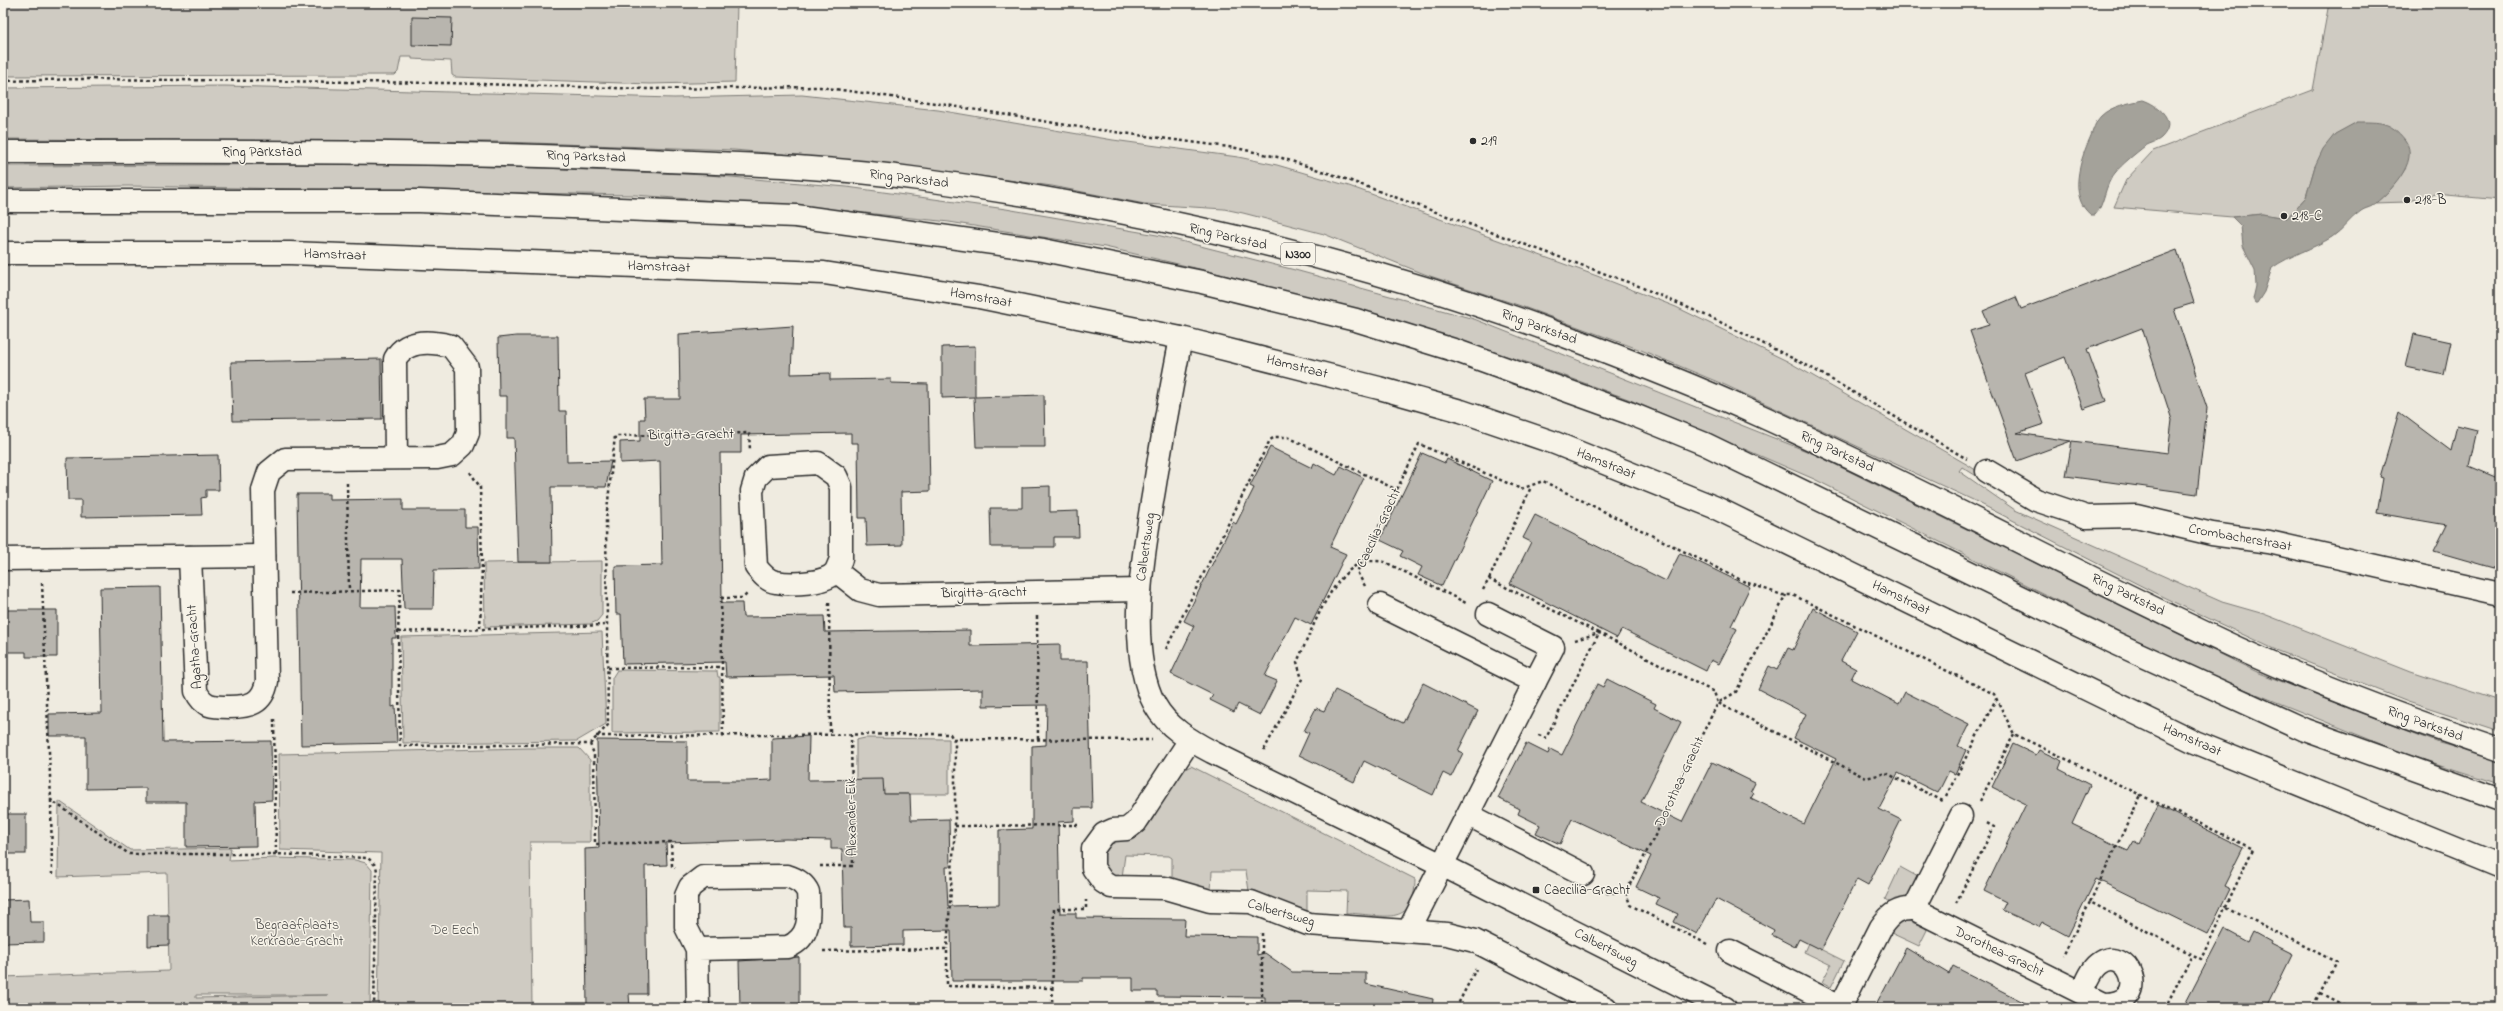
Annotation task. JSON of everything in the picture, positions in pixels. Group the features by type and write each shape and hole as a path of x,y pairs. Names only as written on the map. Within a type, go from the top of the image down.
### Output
{"main road":[{"name":"Ring Parkstad","path":"3,152 340,152 559,156 792,166 923,179 1051,201 1243,239 1437,292 1548,330 1645,367 1758,414 1906,485 2223,642 2391,712 2500,750"},
{"path":"3,201 419,200 796,216 1043,250 1202,282 1356,320 1457,351 1629,413 1705,444 2115,643 2298,727 2397,765 2500,800"},
{"name":"Hamstraat","path":"3,253 290,253 824,273 979,297 1181,338 1379,388 1461,411 1555,443 1699,501 2196,742 2500,866"},
{"name":"Calbertsweg","path":"1181,338 1166,415 1140,590 1141,661 1148,688 1155,706 1175,729 1190,740 1725,1008"},
{"path":"257,700 266,687 267,681 263,490 269,472 285,459 437,458 452,455 463,445 468,433 467,367 451,346 417,343 403,349 393,365 396,458"},
{"path":"777,464 818,464 836,476 841,487 842,559 829,576 776,582 762,575 756,567 754,556 752,491 759,474 768,466 777,464"},
{"name":"Crombacherstraat","path":"1987,472 2036,500 2086,517 2136,516 2212,534 2284,545 2500,594"},
{"path":"3,559 41,560 264,556"},
{"name":"Agatha-Gracht","path":"190,557 195,684 198,696 205,704 212,707 248,707 257,700"},
{"name":"Birgitta-Gracht","path":"829,576 860,590 879,595 1140,590"},
{"path":"1380,605 1535,682"},
{"path":"1409,930 1444,866 1552,647 1488,614"},
{"path":"1093,868 1093,849 1100,838 1113,830 1132,827 1190,740"},
{"path":"1730,951 1840,1007 1887,917 1904,909 1914,909 1964,814"},
{"path":"1469,815 1583,874"},
{"name":"Calbertsweg","path":"1093,868 1103,882 1115,888 1165,888 1210,901 1251,902 1308,924 1409,930 1447,934 1475,941 1606,1008"},
{"path":"697,949 788,947 802,938 806,932 809,918 808,892 802,883 788,876 703,877 693,883 686,896 686,927 697,949 698,1008"},
{"name":"Dorothea-Gracht","path":"1914,909 2082,993"}],"path":[{"name":"Birgitta-Gracht","path":"607,625 606,520 615,436 749,433 750,457 759,474"},
{"path":"1141,661 1162,658 1270,440 1275,437 1288,437 1397,490"},
{"name":"Caecilia-Gracht","path":"1380,605 1357,572 1419,444 1521,489 1531,487"},
{"path":"456,452 480,487 480,630"},
{"path":"347,459 350,591"},
{"path":"1489,579 1531,487 1543,482 1745,582 1786,595 1793,595 1994,694 2014,734 2253,849 2226,904 2227,907 2201,959 2090,902"},
{"path":"41,560 51,800 52,874"},
{"path":"723,736 721,598 743,598 762,575"},
{"path":"829,576 830,735"},
{"path":"266,594 400,590 398,632 400,746 590,744"},
{"path":"1036,592 1038,741"},
{"path":"1552,647 1599,633 1714,692 1718,703 1736,692 1786,595"},
{"path":"398,632 607,625 608,725 590,744"},
{"path":"608,668 722,667"},
{"path":"1943,802 1996,699"},
{"path":"257,700 274,719 276,854"},
{"name":"Dorothea-Gracht","path":"1730,951 1719,950 1630,905 1626,892 1664,818 1663,812 1718,703 1866,778 1886,773 1964,814 1994,827 1945,925"},
{"path":"596,736 950,734 955,742 954,826 947,949 947,986 1053,988"},
{"path":"1980,802 2014,734"},
{"name":"Alexander-Eik","path":"802,883 820,866 853,866 851,735"},
{"path":"953,739 1038,741 1190,740"},
{"path":"590,744 594,754 595,844 671,842 672,866 693,883"},
{"name":"Dorothea-Gracht","path":"2052,978 2142,795"},
{"path":"51,800 129,854 276,854 361,856 368,858 376,866 374,1008"},
{"path":"954,826 1082,825 1100,838"},
{"path":"1052,1008 1054,908 1086,909 1086,896 1093,868"},
{"path":"2227,907 2336,962 2312,1008"},
{"path":"1262,932 1262,1008"},
{"path":"802,938 823,951 947,949"},
{"path":"1456,1008 1487,948"},
{"path":"2165,1008 2192,955"},
{"path":"2320,993 2349,1008"}],"green space":[{"path":"3,3 737,3 735,82 650,84 455,77 452,75 451,61 412,59 412,57 401,57 398,72 395,75 3,76"},
{"path":"2329,3 2500,3 2500,200 2435,194 2406,202 2375,203 2391,189 2406,168 2315,166 2306,197 2287,218 2262,214 2232,217 2114,207 2126,180 2153,151 2313,90"},
{"path":"225,86 674,98 802,95 938,110 1113,140 1238,157 1277,165 1349,186 1597,276 1676,307 1787,361 1968,465 2006,490 2004,493 1962,467 1959,471 2015,510 2222,602 2264,614 2411,672 2500,701 2500,732 2408,702 2276,650 2163,597 1973,500 1725,385 1641,350 1518,305 1427,275 1324,234 1243,213 1224,209 1145,204 1052,186 892,164 734,150 504,142 3,139 3,88"},
{"path":"367,164 541,168 708,175 847,187 1006,209 1157,235 1295,270 1474,319 1814,454 2257,672 2439,743 2500,760 2500,784 2403,753 2192,668 1814,479 1628,399 1529,363 1370,313 1208,271 1105,247 949,222 847,211 635,195 128,186 3,188 3,166"},
{"path":"602,561 602,615 597,621 590,624 485,627 484,563"},
{"path":"602,632 606,724 577,741 403,743 401,637"},
{"path":"617,670 717,671 718,677 720,677 720,732 612,733 612,678"},
{"path":"865,738 949,739 949,794 856,794 856,740"},
{"name":"De Eech","path":"579,748 590,760 590,842 530,842 532,1008 378,1008 381,853 280,850 279,754"},
{"path":"1191,766 1415,879 1413,895 1409,906 1394,916 1346,913 1347,891 1307,890 1307,913 1249,891 1246,871 1212,871 1211,892 1172,879 1172,858 1169,856 1125,855 1122,877 1111,876 1103,867 1108,846 1113,841 1132,836 1146,828 1152,821 1171,785 1183,771"},
{"name":"Begraafplaats Kerkrade-Gracht","path":"59,801 130,850 231,848 229,860 274,858 355,860 366,863 372,870 370,1008 3,1008 3,977 169,970 167,873 58,877","holes":["196,995 328,995 196,998"]},
{"path":"1900,867 1920,878 1910,897 1895,899 1890,903 1885,899"},
{"path":"1906,920 1925,927 1927,930 1919,946 1889,932"},
{"path":"1808,943 1844,961 1831,987 1822,982 1831,965 1804,952"}],"shaded area":[{"path":"2143,100 2155,106 2164,114 2168,126 2166,132 2161,138 2145,146 2118,170 2111,178 2098,211 2095,215 2091,215 2084,207 2080,198 2078,178 2086,147 2096,124 2101,116 2110,110 2120,105"},
{"path":"2357,122 2384,124 2400,134 2405,140 2409,149 2409,158 2406,167 2394,186 2379,201 2362,210 2336,234 2325,241 2286,259 2272,268 2264,292 2257,303 2255,303 2253,299 2256,286 2255,270 2243,246 2241,226 2232,217 2262,214 2287,218 2306,197 2315,166 2323,149 2335,134"}],"building":[{"path":"412,17 452,18 451,46 412,45"},
{"path":"2177,250 2194,303 2174,309 2207,408 2197,494 2066,476 2072,441 2168,453 2172,420 2142,328 2087,349 2106,401 2083,409 2065,357 2025,373 2044,424 2017,433 2071,441 2017,461 1970,331 1989,325 1983,311 2016,297 2021,309"},
{"path":"793,326 791,374 830,373 830,380 891,379 891,383 928,384 930,491 901,492 902,545 867,546 866,518 859,518 858,443 851,443 851,433 741,435 741,453 720,453 722,603 742,603 743,617 824,616 825,632 970,630 970,646 1060,644 1060,661 1088,661 1092,808 1074,808 1074,821 1058,822 1060,913 1076,913 1076,918 1185,919 1184,936 1257,937 1257,955 1265,953 1292,972 1366,973 1366,984 1433,999 1432,1008 1265,1008 1265,997 1157,996 1157,991 1133,991 1133,978 1083,978 1083,981 952,981 951,930 903,931 903,945 851,946 851,928 844,928 842,849 831,849 831,840 786,839 666,843 667,865 645,866 647,994 629,994 630,1008 587,1008 585,849 599,848 597,740 687,741 687,781 748,781 772,780 772,738 809,736 808,780 883,779 884,794 910,794 911,820 949,819 950,867 946,867 948,906 999,905 999,830 1032,829 1032,746 1046,745 1047,705 983,706 983,689 835,692 834,675 726,677 725,662 623,664 621,614 616,614 615,566 662,565 660,461 620,463 620,442 640,441 640,419 645,419 644,399 680,399 679,334"},
{"path":"2414,334 2451,342 2444,375 2406,367"},
{"path":"516,336 558,336 559,411 566,411 567,462 611,461 606,487 551,487 552,562 518,562 514,438 507,438 507,396 499,396 498,338"},
{"path":"975,346 975,397 1044,395 1045,447 976,447 974,397 942,398 942,347"},
{"path":"381,359 382,419 233,421 231,362"},
{"path":"2399,412 2451,451 2457,425 2477,430 2469,466 2500,479 2500,570 2434,551 2447,525 2377,513 2383,478 2380,477"},
{"path":"1270,447 1312,468 1314,463 1336,475 1341,466 1364,478 1330,547 1346,554 1311,625 1295,617 1265,676 1277,681 1260,715 1238,704 1234,712 1210,700 1213,695 1171,674 1194,626 1184,621 1233,522 1236,524 1254,488 1250,486"},
{"path":"1422,453 1445,463 1447,459 1492,481 1442,586 1418,575 1422,567 1400,556 1403,551 1380,540"},
{"path":"218,455 219,490 206,490 206,497 201,498 202,515 81,517 81,500 68,500 67,458"},
{"path":"1050,486 1050,512 1078,511 1079,537 1054,537 1054,547 991,547 990,508 1022,508 1022,487"},
{"path":"297,494 329,494 329,500 403,499 403,510 465,510 465,527 478,527 479,569 434,570 433,609 404,609 402,559 361,559 360,607 395,607 396,638 392,638 392,707 395,706 397,743 301,745"},
{"path":"1535,515 1666,581 1680,553 1750,587 1731,626 1737,629 1719,664 1711,660 1706,671 1622,629 1617,638 1510,584 1531,542 1523,538"},
{"path":"160,587 163,742 271,741 272,800 255,801 256,846 186,847 186,802 146,802 146,788 86,789 86,736 49,736 49,714 102,713 100,588"},
{"path":"1813,608 1857,631 1841,661 1856,669 1851,679 1899,704 1905,692 1969,724 1958,746 1966,750 1955,774 1949,771 1938,793 1898,773 1879,809 1901,820 1868,885 1857,879 1821,950 1799,939 1795,947 1772,935 1774,930 1716,899 1697,934 1674,922 1678,914 1656,904 1659,898 1636,887 1651,856 1572,819 1560,844 1536,833 1540,825 1518,814 1520,809 1498,798 1526,743 1548,754 1550,749 1562,755 1597,684 1603,687 1607,679 1656,704 1654,708 1681,722 1641,802 1682,822 1712,762 1755,783 1751,791 1754,793 1751,798 1804,824 1836,759 1794,738 1806,714 1758,689 1769,666 1777,670 1788,648 1793,650"},
{"path":"3,610 57,610 57,657 26,657 26,652 3,652"},
{"path":"1423,683 1478,711 1458,751 1463,753 1451,777 1443,773 1433,795 1364,761 1354,782 1299,755 1309,733 1304,731 1316,708 1324,711 1335,690 1403,723"},
{"path":"2013,744 2036,755 2039,750 2062,761 2059,769 2090,785 2072,824 2119,847 2128,851 2134,841 2139,844 2158,805 2243,848 2224,886 2230,889 2208,934 2096,879 2068,936 2042,922 2039,927 2002,910 2006,902 1984,891 2026,804 1992,787"},
{"path":"3,814 26,814 26,854 3,854"},
{"path":"29,899 30,922 44,922 44,942 3,943 3,900"},
{"path":"148,915 169,915 169,945 148,946"},
{"path":"2224,929 2248,942 2253,932 2271,942 2270,944 2292,955 2266,1008 2183,1008"},
{"path":"1906,948 1949,974 1953,966 2035,1008 1874,1008"},
{"path":"799,957 799,1008 740,1008 739,961"}],"place":[{"name":"219","path":"1473,141"},
{"name":"218-B","path":"2407,200"},
{"name":"218-C","path":"2284,216"},
{"name":"Caecilia-Gracht","path":"1536,890"}]}
